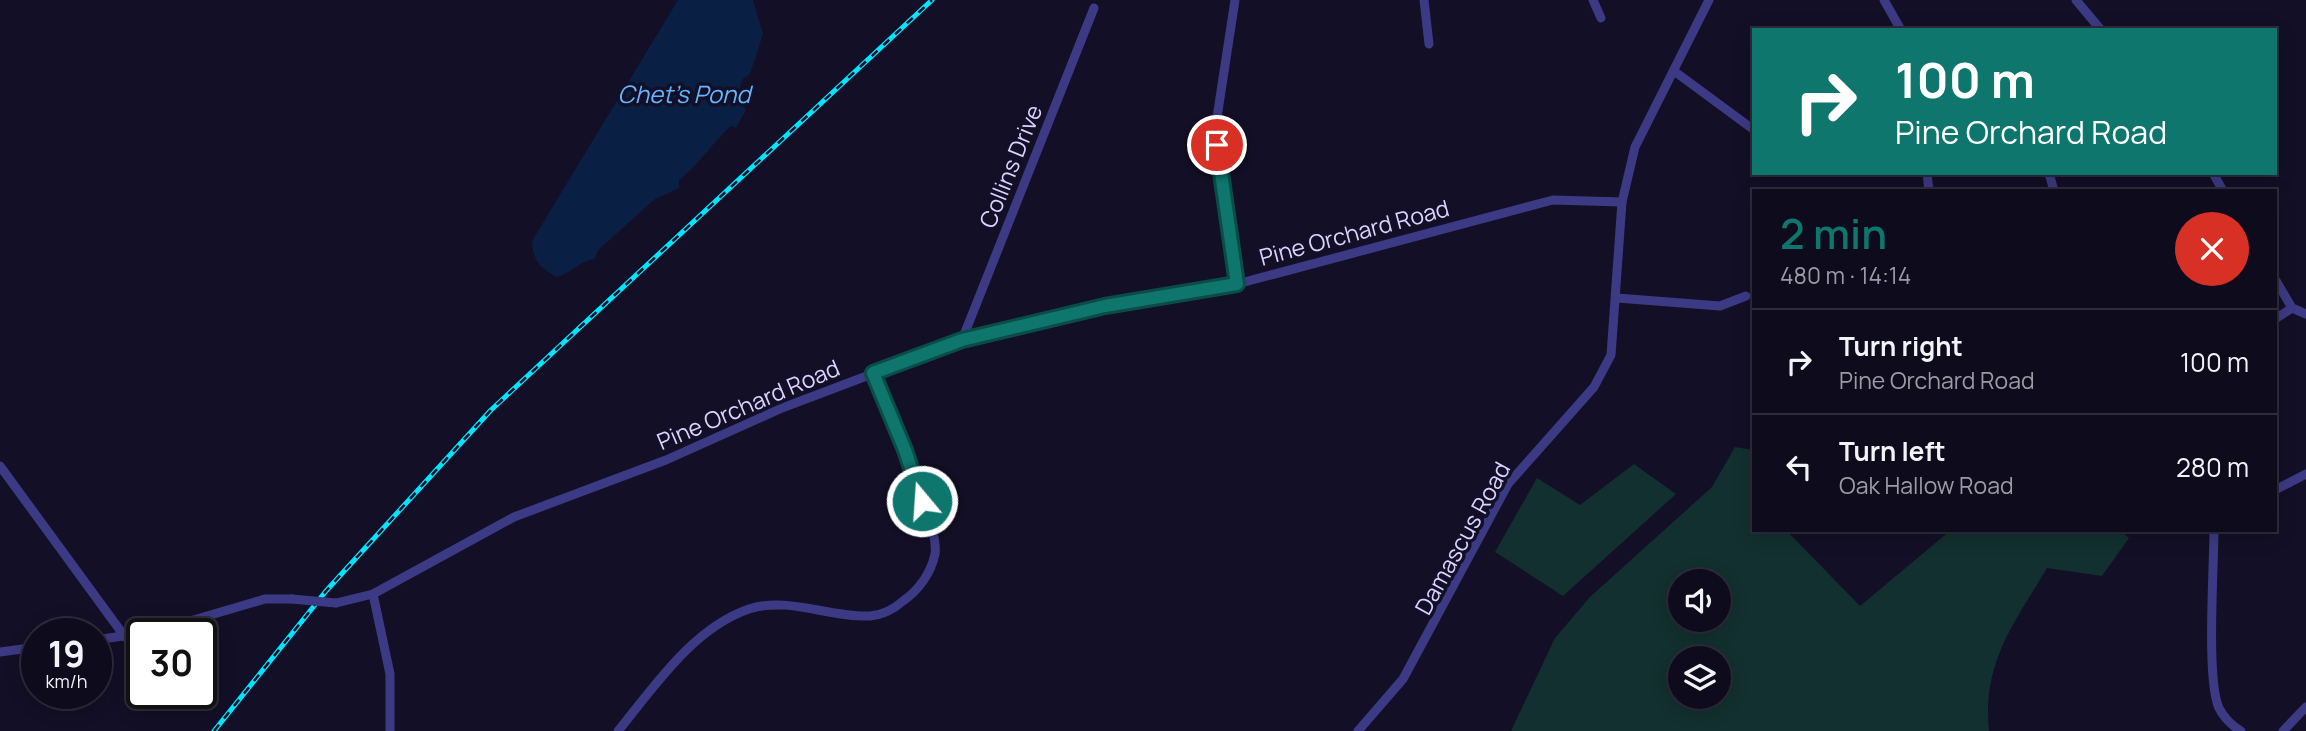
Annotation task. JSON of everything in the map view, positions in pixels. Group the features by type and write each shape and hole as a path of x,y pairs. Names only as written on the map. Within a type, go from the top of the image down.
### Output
{"street":[{"path":"1235,0 1216,124 1218,165 1237,284"},
{"path":"1424,0 1429,44"},
{"path":"1593,0 1601,19"},
{"path":"1622,202 1635,148 1709,0"},
{"path":"1884,0 1900,28"},
{"path":"2076,0 2099,28"},
{"name":"Collins Drive","path":"962,340 1094,8"},
{"path":"1674,71 1752,129"},
{"name":"Pine Orchard Road","path":"112,638 191,622 265,599 335,603 373,594 514,517 666,460 782,408 962,340 1105,306 1237,284 1553,200 1622,202"},
{"name":"Damascus Road","path":"1358,731 1376,714 1404,679 1508,484 1594,387 1611,355 1622,202"},
{"path":"2277,282 2292,308 2306,314"},
{"path":"1617,298 1720,306 1746,296"},
{"path":"2277,318 2292,308"},
{"path":"618,731 668,671 708,631 749,609 778,604 841,615 873,616 893,609 911,596 925,579 935,553 931,527 905,450 873,373"},
{"path":"0,466 125,637"},
{"path":"2277,489 2306,474"},
{"path":"2214,532 2213,674 2217,706 2226,720 2241,731"},
{"path":"373,594 390,674 390,731"},
{"path":"0,652 21,649"},
{"path":"2283,731 2306,707"}],"green space":[{"path":"1735,447 1752,450 1752,532 1788,532 1860,606 1949,532 2122,532 2129,538 2102,576 2047,568 2012,626 1996,664 1990,684 1989,731 1511,731 1555,638 1590,597 1712,487"},
{"path":"1634,464 1676,494 1563,596 1495,552 1537,478 1580,505"}],"water":[{"name":"Chet's Pond","path":"678,0 753,0 763,34 750,74 742,80 738,98 746,110 736,128 731,126 679,180 679,188 655,199 598,250 595,259 557,277 538,263 532,241"}],"railway":[{"path":"214,731 326,591 491,410 932,0"}],"route":[{"path":"922,501 905,450 873,373 962,340 1105,306 1237,284 1217,145"}]}
